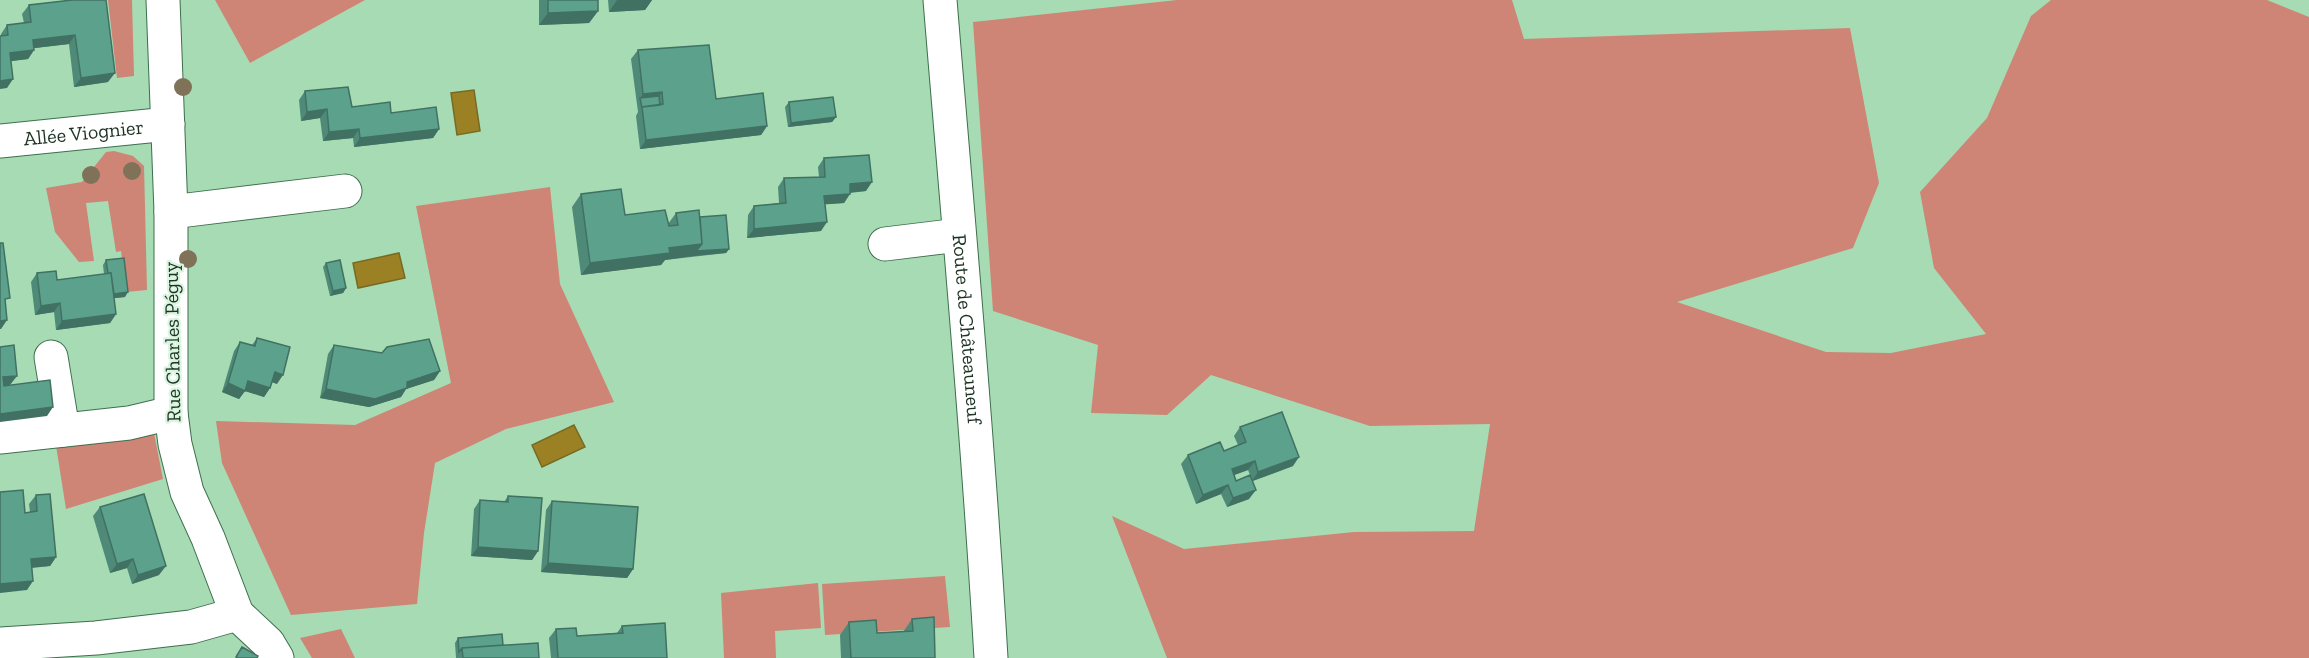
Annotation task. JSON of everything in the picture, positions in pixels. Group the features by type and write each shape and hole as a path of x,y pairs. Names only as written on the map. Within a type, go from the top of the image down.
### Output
{"street":[{"name":"Rue Charles Péguy","path":"163,0 171,212 171,413 175,444 188,492 237,614"},
{"name":"Route de Châteauneuf","path":"940,0 980,469 991,658"},
{"name":"Allée Viognier","path":"0,141 168,124"},
{"path":"171,212 345,191"},
{"path":"885,244 959,235"},
{"path":"51,357 63,430"},
{"path":"0,437 129,423 171,413"},
{"path":"0,644 96,638 191,627 237,614 268,643 277,658"}],"shaded area":[{"path":"108,0 132,0 134,76 117,78"},
{"path":"215,0 365,0 250,63"},
{"path":"1177,0 1512,0 1524,39 1850,28 1879,183 1853,248 1677,302 1826,352 1891,353 1986,334 1934,268 1920,192 1987,118 2031,16 2051,0 2267,0 2309,17 2309,658 1167,658 1112,516 1184,549 1354,532 1474,531 1490,424 1370,426 1211,375 1167,415 1091,413 1098,345 993,311 973,22"},
{"path":"474,90 480,131 457,135 451,93"},
{"path":"114,151 133,156 144,166 147,290 126,292 121,251 116,252 108,201 86,203 94,261 79,262 55,232 46,188 82,182 106,152"},
{"path":"550,187 560,284 614,402 506,429 435,463 424,533 417,604 291,615 222,463 216,421 355,425 451,383 416,206"},
{"path":"399,253 405,278 358,288 353,263"},
{"path":"574,425 585,447 542,467 532,445"},
{"path":"153,428 163,479 66,509 55,439"},
{"path":"945,576 950,627 825,635 822,584"},
{"path":"818,583 821,628 775,631 776,658 724,658 721,593"},
{"path":"341,629 355,658 312,658 300,638"}],"building":[{"path":"72,0 106,0 115,73 81,78 75,35 33,40 34,50 10,53 13,79 0,81 0,36 8,35 7,25 31,22 29,5"},
{"path":"548,0 598,0 598,11 548,13"},
{"path":"709,45 716,99 763,93 767,126 646,140 642,107 663,104 662,92 643,94 638,50"},
{"path":"348,87 352,107 390,102 391,113 436,107 439,129 360,138 359,129 329,132 327,109 307,112 305,91"},
{"path":"659,96 660,105 642,108 640,98"},
{"path":"833,97 836,117 791,123 789,102"},
{"path":"869,155 872,182 850,184 850,194 824,196 827,222 754,229 754,206 786,203 784,178 825,177 824,158"},
{"path":"621,189 625,215 665,210 669,226 678,225 676,213 699,210 702,244 669,248 670,253 590,263 581,194"},
{"path":"726,215 729,249 696,251 702,244 700,217"},
{"path":"0,243 3,243 10,298 5,299 7,320 0,321"},
{"path":"124,258 128,292 114,294 111,273 108,273 106,260"},
{"path":"340,260 346,288 333,291 326,263"},
{"path":"56,271 57,280 111,273 116,314 62,321 60,303 41,306 37,273"},
{"path":"257,338 290,347 283,375 275,372 270,388 248,381 245,391 228,383 240,342 255,346"},
{"path":"429,339 440,371 407,382 407,388 375,399 326,389 334,345 382,353 387,347"},
{"path":"14,345 17,376 3,377 4,386 50,380 53,407 0,414 0,347"},
{"path":"1282,412 1299,457 1258,472 1255,461 1232,469 1236,481 1250,475 1256,490 1233,498 1228,485 1203,495 1188,455 1220,442 1224,451 1246,442 1240,427"},
{"path":"23,490 25,513 37,511 36,495 50,494 56,557 31,559 33,581 0,584 0,492"},
{"path":"144,494 166,566 138,575 133,559 117,564 100,507"},
{"path":"508,496 542,498 538,551 478,547 480,500 508,502"},
{"path":"552,501 638,507 633,569 548,563"},
{"path":"934,617 935,658 851,658 849,622 876,620 877,633 913,631 912,619"},
{"path":"665,623 667,658 558,658 556,629 576,628 577,636 623,633 622,626"},
{"path":"502,634 503,645 462,648 459,652 458,638"},
{"path":"538,643 539,658 463,658 462,648"},
{"path":"242,647 258,656 257,658 236,657"}]}
